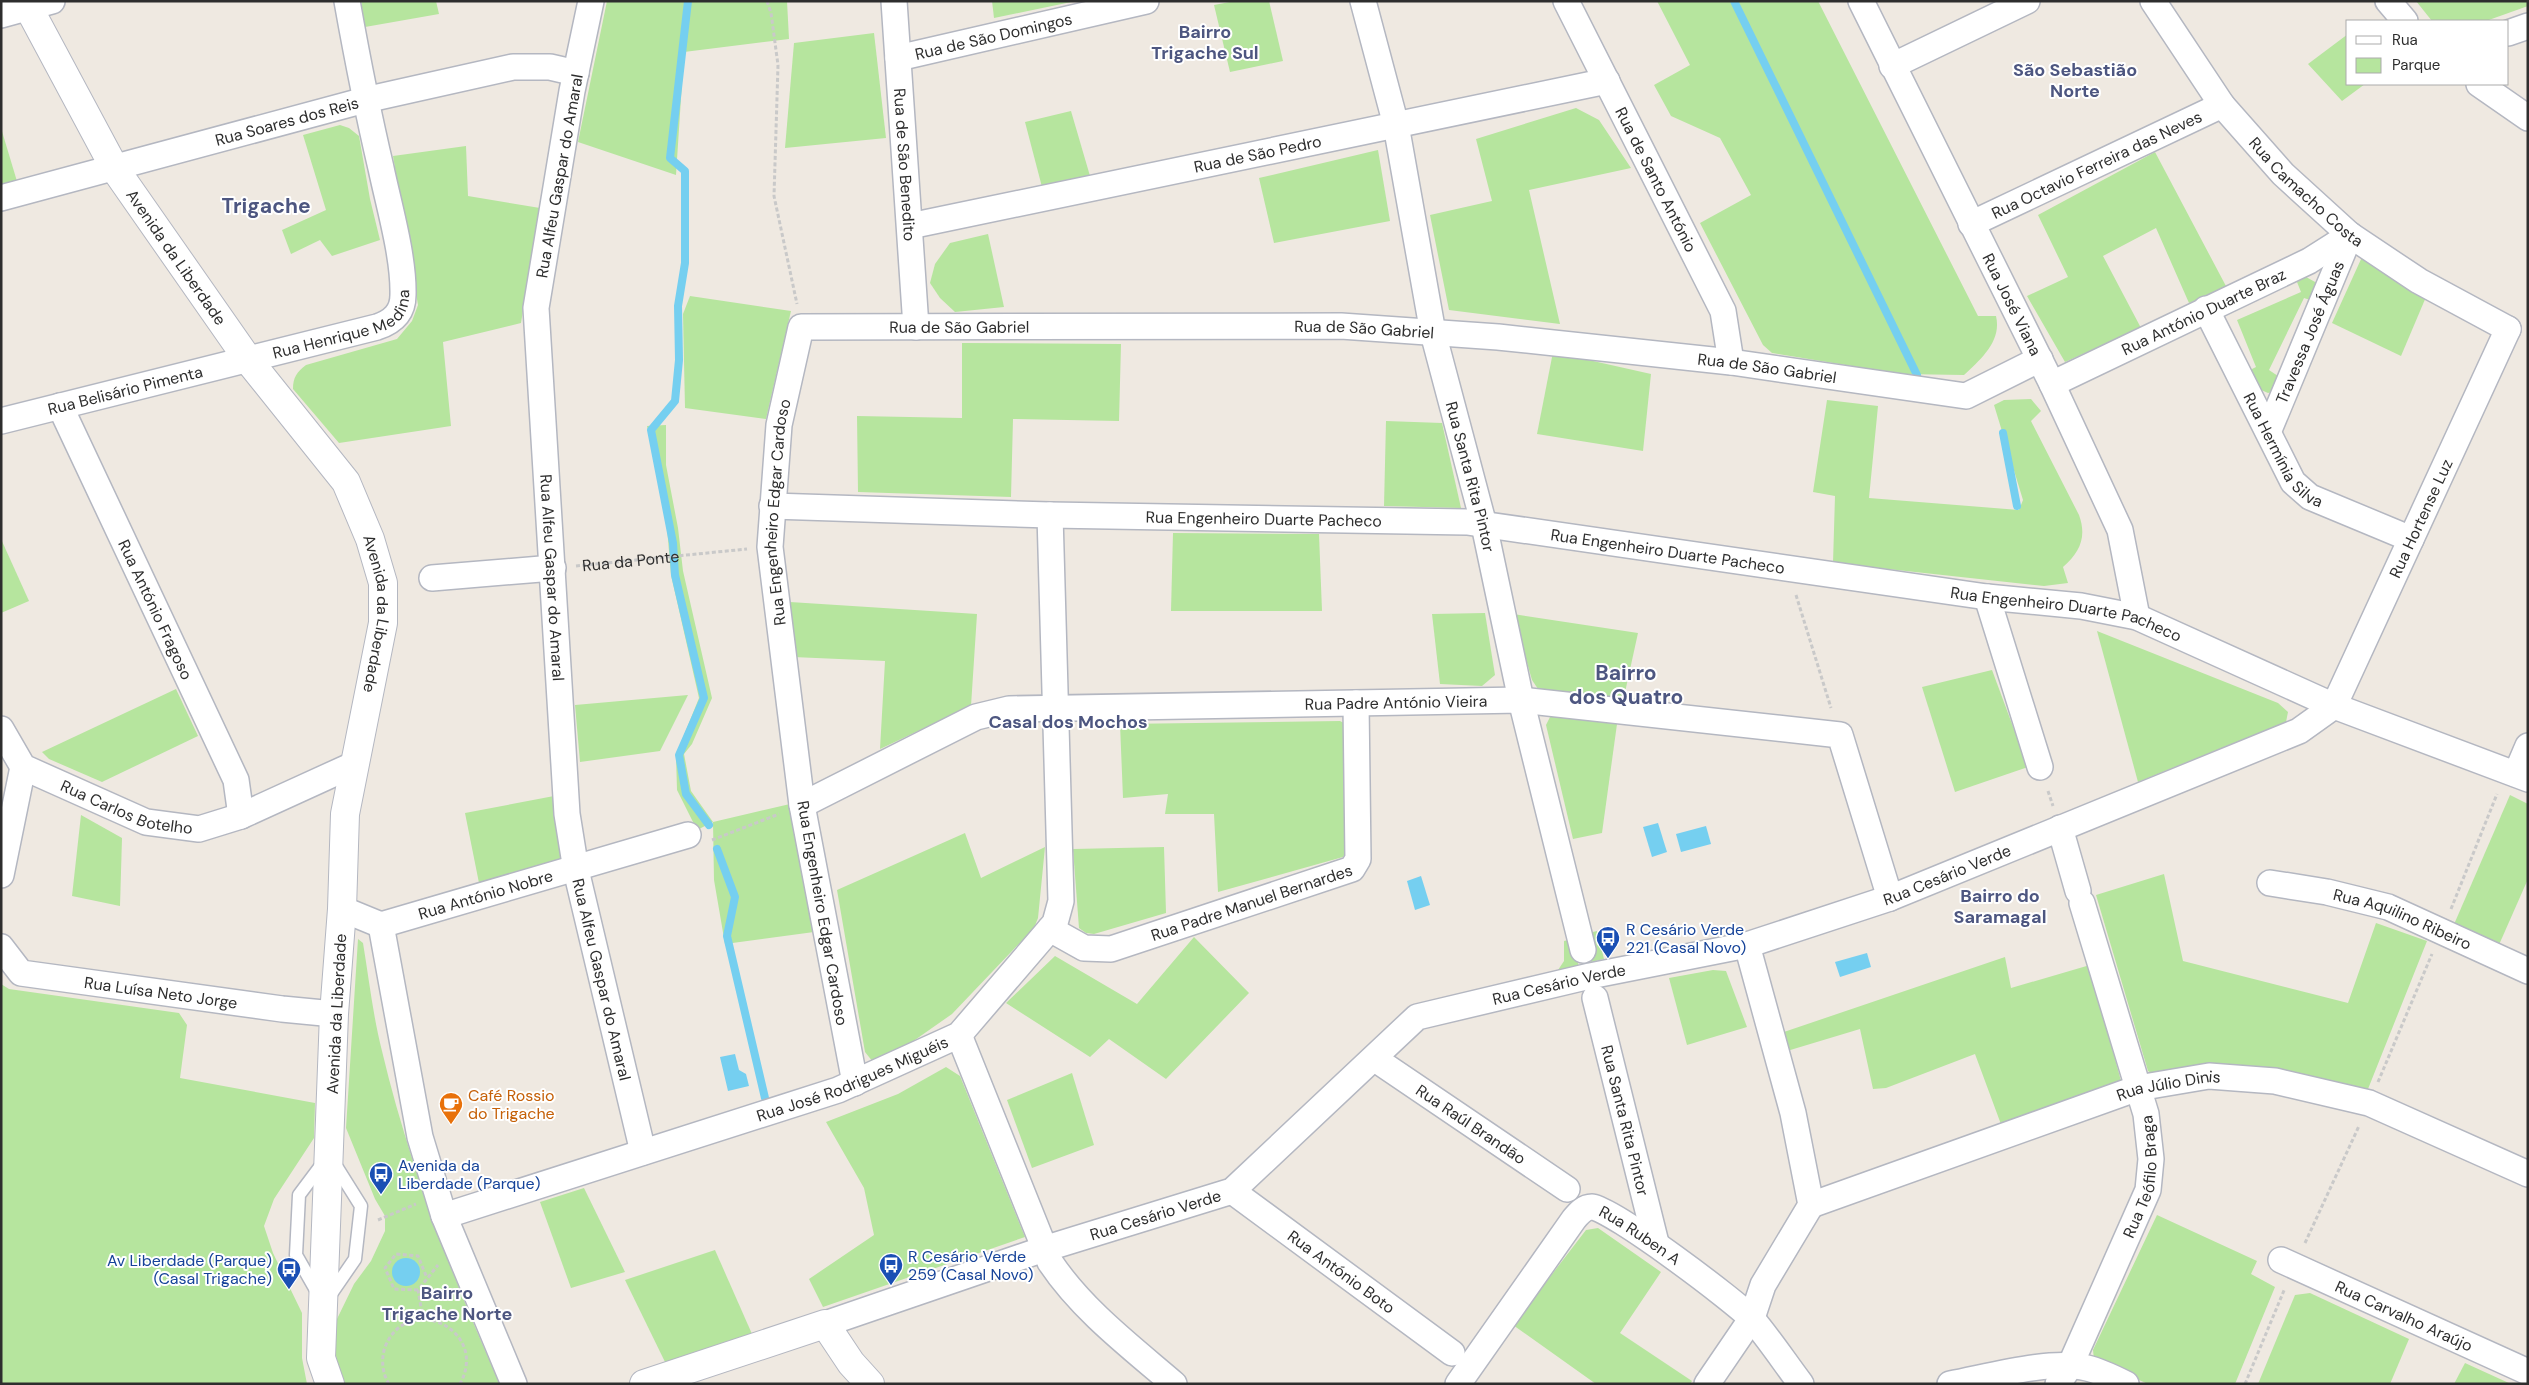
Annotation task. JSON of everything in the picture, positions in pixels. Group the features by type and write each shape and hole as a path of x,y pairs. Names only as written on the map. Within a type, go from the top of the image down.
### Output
{"street":[{"name":"Rua Henrique Medina","path":"249,361 389,323 399,312 404,296 396,238 365,100 347,1"},
{"name":"Rua Alfeu Gaspar do Amaral","path":"591,1 576,73 536,308 553,568 566,814 576,870 644,1152"},
{"name":"Rua de São Benedito","path":"894,1 916,327"},
{"name":"Rua de São Domingos","path":"898,58 1146,1"},
{"name":"Rua Santa Rita Pintor","path":"1363,1 1396,125 1433,332 1484,525 1521,700 1656,1243"},
{"name":"Rua de Santo António","path":"1566,1 1723,310 1731,362"},
{"name":"Rua José Viana","path":"1861,1 2040,359 2120,530 2137,617"},
{"path":"1892,66 2027,1"},
{"name":"Rua Camacho Costa","path":"2153,1 2222,105 2283,174 2350,235 2419,280 2518,328"},
{"path":"2388,1 2404,20"},
{"path":"1,15 35,4"},
{"name":"Avenida da Liberdade","path":"35,4 115,169 249,361 346,482 370,539 383,583 383,623 345,814 342,909 334,1014 321,1358 330,1384"},
{"path":"2509,33 2528,26"},
{"name":"Rua Soares dos Reis","path":"1,198 115,169 365,100 513,67 550,66 576,73"},
{"name":"Rua de São Pedro","path":"910,226 1607,81"},
{"path":"2480,85 2528,118"},
{"name":"Rua Octavio Ferreira das Neves","path":"1971,224 2222,105"},
{"name":"Rua António Duarte Braz","path":"2052,384 2309,261 2350,235"},
{"name":"Travessa José Águas","path":"2269,430 2350,235"},
{"name":"Rua Hermínia Silva","path":"2206,309 2269,430 2293,482 2310,497 2411,539"},
{"name":"Rua de São Gabriel","path":"801,327 1341,326 1498,337 1731,362 1966,396 2040,359"},
{"name":"Rua Engenheiro Edgar Cardoso","path":"801,327 779,424 770,547 802,805 854,1083"},
{"name":"Rua Hortense Luz","path":"2334,706 2411,539 2518,328"},
{"name":"Rua Belisário Pimenta","path":"1,421 249,361"},
{"name":"Rua António Fragoso","path":"60,406 236,780 241,816"},
{"name":"Rua Engenheiro Duarte Pacheco","path":"772,506 1050,515 1467,522 1987,597 2081,606 2137,617 2334,706 2522,777"},
{"name":"Rua José Rodrigues Miguéis","path":"441,1206 644,1152 854,1083 959,1035 1055,923 1061,901 1050,515"},
{"path":"432,578 553,568"},
{"path":"1987,597 2040,766"},
{"name":"Rua Padre António Vieira","path":"802,805 976,717 1009,709 1521,700 1840,735"},
{"name":"Rua Padre Manuel Bernardes","path":"1050,929 1084,948 1111,949 1352,869 1358,859 1356,703"},
{"name":"Rua Cesário Verde","path":"825,1324 1044,1249 1232,1191 1375,1059 1417,1017 1590,975 1747,945 1890,898 2299,731 2334,706"},
{"path":"1,728 23,767 1,875"},
{"path":"1840,735 1890,898"},
{"path":"2522,777 2528,746"},
{"name":"Rua Carlos Botelho","path":"23,767 146,822 199,829 241,816 356,764"},
{"name":"Rua Teófilo Braga","path":"2060,828 2146,1114 2151,1159 2148,1190 2064,1375"},
{"name":"Rua António Nobre","path":"381,925 576,870 688,835"},
{"name":"Rua Aquilino Ribeiro","path":"2270,883 2327,892 2388,907 2528,972"},
{"path":"342,909 381,925 420,1137 441,1206 457,1249 514,1384"},
{"path":"1707,1384 1752,1318 1763,1285 1810,1205 1793,1113 1747,945"},
{"name":"Rua Luísa Neto Jorge","path":"1,947 21,973 282,1009 334,1014"},
{"path":"959,1035 1050,1262 1071,1290 1120,1338 1174,1384"},
{"name":"Rua Raúl Brandão","path":"1375,1059 1567,1189"},
{"name":"Rua Júlio Dinis","path":"1810,1205 2138,1088 2209,1076 2274,1081 2369,1103 2528,1174"},
{"name":"Rua António Boto","path":"1232,1191 1452,1353"},
{"name":"Rua Ruben A","path":"1458,1384 1582,1210 1591,1206 1604,1209 1656,1243 1752,1318 1801,1384"},
{"name":"Rua Carvalho Araújo","path":"2281,1260 2528,1372"},
{"path":"644,1384 825,1324 851,1363 870,1384"},
{"path":"1950,1384 2036,1368 2064,1375 2087,1368 2126,1384"}],"lane":[{"path":"324,1304 355,1259 361,1206 329,1155"}],"path":[{"path":"767,1 772,12 778,65 774,196 801,327"},
{"name":"Rua da Ponte","path":"553,568 770,547"},
{"path":"1788,569 1840,735"},
{"path":"2040,766 2060,828"},
{"path":"688,835 706,842 802,805"},
{"path":"358,1228 441,1206"},
{"path":"423,1319 418,1290 448,1254 457,1249"},
{"path":"418,1290 394,1289 385,1268 396,1254 418,1256 427,1278"},
{"path":"389,1384 383,1368 383,1354 388,1340 397,1329 409,1322 423,1319 437,1321 449,1327 459,1336 465,1349 467,1362 460,1384"}],"green space":[{"path":"361,1 436,1 439,14 365,27"},
{"path":"607,1 787,1 789,39 684,52 676,175 578,142"},
{"path":"992,1 1076,1 994,18"},
{"path":"1235,1 1269,1 1283,61 1230,72 1214,5"},
{"path":"1657,1 1818,1 1978,316 1996,316 1996,334 1989,349 1964,375 1901,374 1772,353 1763,345 1700,223 1751,195 1720,138 1671,116 1654,85 1690,65"},
{"path":"2416,1 2528,1 2528,6 2489,20 2431,20"},
{"path":"874,33 886,138 785,148 794,43"},
{"path":"2346,36 2346,85 2364,85 2342,101 2308,64"},
{"path":"1576,108 1599,120 1631,168 1529,190 1560,324 1449,310 1430,215 1492,201 1476,139"},
{"path":"1071,111 1090,176 1042,187 1025,122"},
{"path":"340,125 349,128 359,136 370,199 380,240 332,256 320,240 291,254 282,230 326,210 303,135"},
{"path":"1,128 19,188 1,192"},
{"path":"466,146 468,196 540,208 521,323 443,342 451,426 339,443 293,389 295,378 306,365 397,339 412,321 418,305 393,156"},
{"path":"1378,150 1390,221 1274,243 1259,178"},
{"path":"2155,152 2227,288 2189,303 2156,228 2103,256 2141,328 2065,362 2027,296 2068,277 2038,215"},
{"path":"988,234 1004,307 955,312 940,298 930,283 935,264 950,243"},
{"path":"2362,257 2426,297 2401,356 2332,323"},
{"path":"2306,277 2317,283 2316,302 2304,298 2269,370 2278,376 2272,392 2268,393 2259,389 2248,371 2256,367 2237,320 2301,292 2297,282"},
{"path":"690,296 791,311 766,419 685,408 683,314"},
{"path":"962,343 1121,344 1119,421 1013,419 1011,497 858,492 857,416 962,418"},
{"path":"1553,352 1651,374 1643,451 1537,434"},
{"path":"2031,399 2041,411 2031,421 2079,515 2081,523 2082,537 2078,550 2063,567 2068,583 2044,586 1833,563 1835,496 1813,492 1827,400 1878,406 1869,498 2019,510 2023,500 1994,405 2004,400"},
{"path":"1386,421 1442,423 1461,508 1384,506"},
{"path":"666,425 666,465 678,528 683,571 712,698 692,744 684,754 691,791 713,822 697,830 677,790 676,755 699,698 671,575 667,528 647,426"},
{"path":"1173,533 1319,534 1322,611 1171,611"},
{"path":"1,539 29,601 1,613"},
{"path":"790,602 977,614 971,706 880,749 885,661 793,657"},
{"path":"1485,613 1495,675 1482,686 1440,684 1432,614"},
{"path":"1513,614 1638,633 1622,706 1540,692 1532,680"},
{"path":"2097,631 2278,703 2288,712 2286,722 2138,782"},
{"path":"1992,670 2028,767 1955,792 1922,687"},
{"path":"176,689 198,736 102,782 49,759 42,752"},
{"path":"688,695 660,751 580,762 575,705"},
{"path":"1551,715 1617,724 1602,833 1573,839 1546,725"},
{"path":"1340,721 1344,723 1346,852 1343,857 1218,892 1214,814 1165,814 1168,794 1123,798 1120,724"},
{"path":"2510,795 2528,804 2528,879 2498,947 2452,929"},
{"path":"554,796 561,863 479,883 465,813"},
{"path":"790,804 814,932 725,944 714,880 713,822"},
{"path":"81,815 122,838 120,906 72,896"},
{"path":"965,833 981,878 1045,847 1038,918 1034,928 952,1014 882,1063 873,1062 865,1052 837,890"},
{"path":"1164,847 1166,913 1094,934 1086,933 1079,928 1073,849"},
{"path":"2164,874 2183,961 2348,1003 2376,923 2427,941 2368,1089 2248,1067 2159,1078 2148,1071 2096,895"},
{"path":"1597,931 1604,959 1591,962 1584,934"},
{"path":"1194,937 1249,993 1166,1079 1109,1039 1090,1057 1006,1003 1055,956 1137,1004"},
{"path":"358,939 363,943 379,1038 418,1177 465,1304 500,1384 346,1384 338,1373 335,1346 337,1319 354,1284 371,1261 385,1231 385,1216 375,1199 346,1128"},
{"path":"1572,939 1579,967 1567,971 1558,970 1564,961 1564,941"},
{"path":"2005,957 2011,988 2090,965 2121,1081 2002,1127 1975,1054 1886,1088 1873,1089 1860,1029 1787,1051 1778,1034"},
{"path":"1713,970 1726,971 1747,1027 1687,1045 1669,978"},
{"path":"1,984 9,989 179,1013 187,1025 180,1078 315,1103 314,1138 274,1199 264,1226 273,1253 302,1313 302,1358 307,1384 1,1384"},
{"path":"946,1067 960,1076 1025,1237 823,1307 809,1279 874,1235 864,1188 826,1122 898,1094"},
{"path":"1072,1073 1094,1145 1032,1168 1007,1100"},
{"path":"584,1188 625,1272 571,1288 540,1202"},
{"path":"2157,1215 2257,1261 2251,1274 2275,1287 2235,1384 2148,1384 2094,1360 2093,1350"},
{"path":"1598,1228 1661,1272 1620,1333 1692,1381 1690,1384 1596,1384 1513,1325 1586,1230"},
{"path":"715,1250 752,1334 666,1364 625,1280"},
{"path":"2310,1293 2409,1339 2390,1384 2258,1384 2295,1295"},
{"path":"2465,1363 2511,1384 2454,1384"}],"water":[{"path":"1658,823 1667,852 1652,857 1643,827"},
{"path":"1706,826 1711,844 1681,852 1676,834"},
{"path":"1421,876 1430,905 1415,910 1407,881"},
{"path":"1867,953 1871,967 1840,977 1835,962"},
{"path":"735,1054 739,1070 746,1074 749,1086 728,1091 720,1057"},
{"path":"406,1258 416,1262 420,1272 416,1282 406,1286 396,1282 392,1272 396,1262"}],"waterway":[{"path":"688,1 670,158 685,171 685,263 678,306 679,360 675,401 651,430 673,543 675,575 704,698 679,755 686,794 709,825"},
{"path":"1734,1 1917,375"},
{"path":"2003,433 2017,506"},
{"path":"717,849 735,897 727,936 765,1098"}],"place":[{"name":"R Cesário Verde 221 (Casal Novo)","path":"1608,959"},
{"name":"Café Rossio do Trigache","path":"451,1125"},
{"name":"Avenida da Liberdade (Parque)","path":"381,1195"},
{"name":"R Cesário Verde 259 (Casal Novo)","path":"891,1286"},
{"name":"Av Liberdade (Parque) (Casal Trigache)","path":"289,1290"}],"district":[{"name":"Bairro Trigache Sul","path":"1205,42"},
{"name":"São Sebastião Norte","path":"2075,80"},
{"name":"Trigache","path":"266,206"},
{"name":"Bairro dos Quatro","path":"1626,685"},
{"name":"Casal dos Mochos","path":"1068,722"},
{"name":"Bairro do Saramagal","path":"2000,906"},
{"name":"Bairro Trigache Norte","path":"447,1304"}]}
